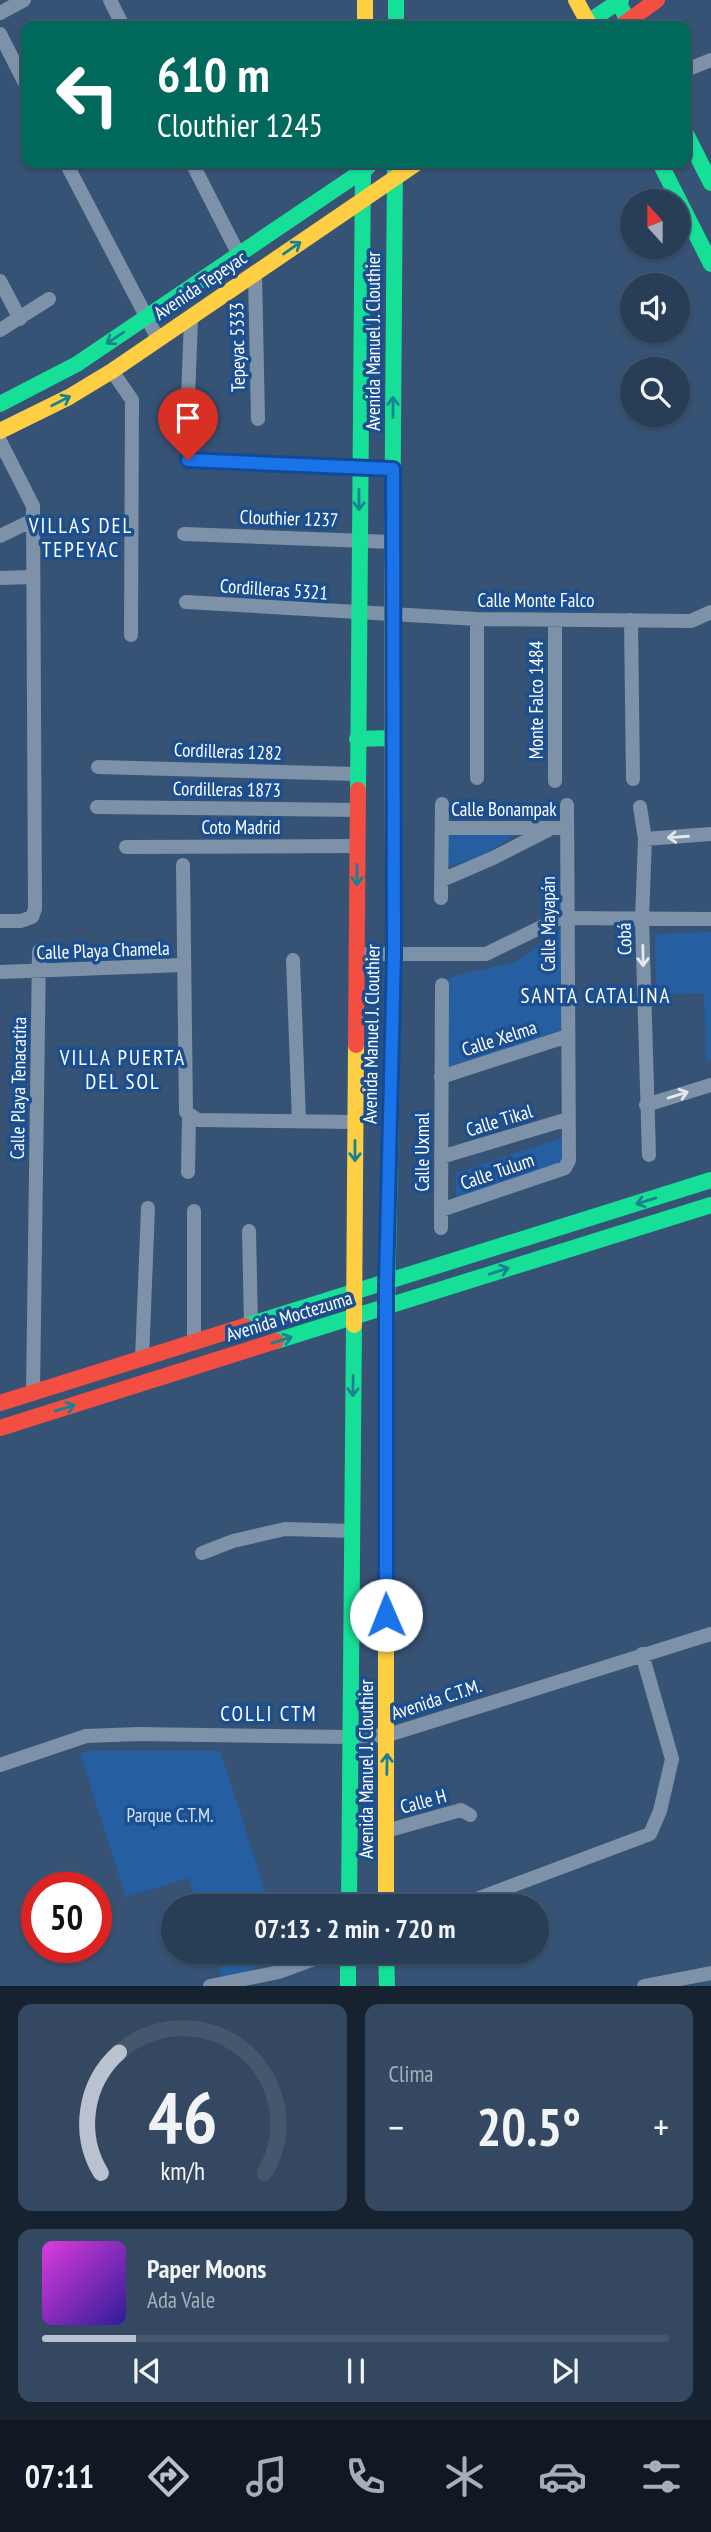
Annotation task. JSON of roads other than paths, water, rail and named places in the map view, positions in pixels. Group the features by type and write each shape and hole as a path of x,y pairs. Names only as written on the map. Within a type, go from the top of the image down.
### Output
{"main road":[{"path":"365,0 365,21"},
{"path":"396,0 396,21"},
{"path":"576,0 585,21"},
{"path":"632,21 657,0"},
{"path":"592,21 619,1 626,21"},
{"path":"691,143 709,174"},
{"name":"Avenida Tepeyac","path":"0,404 77,364 363,168"},
{"name":"Avenida Manuel J. Clouthier","path":"349,1894 361,201 366,168"},
{"path":"663,168 711,264"},
{"name":"Avenida Tepeyac","path":"0,431 69,397 111,371 361,201 395,170"},
{"name":"Avenida Manuel J. Clouthier","path":"386,1894 386,1283 394,954 391,616 395,170"},
{"path":"359,433 393,432"},
{"path":"358,739 393,738"},
{"name":"Avenida Moctezuma","path":"0,1403 711,1180"},
{"name":"Avenida Moctezuma","path":"0,1429 711,1205"},
{"path":"348,1964 348,1986"},
{"path":"386,1964 387,1986"}],"street":[{"path":"0,13 24,0"},
{"path":"110,0 120,21"},
{"path":"0,34 21,75"},
{"path":"691,68 711,60"},
{"path":"69,168 158,339"},
{"path":"195,168 239,255"},
{"name":"Tepeyac 5333","path":"255,274 258,419"},
{"path":"0,281 20,319"},
{"path":"0,330 49,299"},
{"path":"187,425 191,318"},
{"path":"111,371 132,400 131,635"},
{"path":"0,441 33,506 35,909 32,917 27,920 0,921"},
{"path":"188,460 393,469"},
{"path":"0,536 33,520"},
{"name":"Clouthier 1237","path":"184,534 392,542"},
{"path":"0,578 33,577"},
{"name":"Cordilleras 5321","path":"186,602 359,614"},
{"name":"Calle Monte Falco","path":"359,614 477,619 691,621 711,612"},
{"path":"477,619 477,778"},
{"name":"Monte Falco 1484","path":"555,620 555,781"},
{"path":"631,620 633,779"},
{"name":"Cordilleras 1282","path":"98,766 357,774"},
{"path":"441,898 442,804"},
{"name":"Calle Mayapán","path":"565,1168 569,1160 567,919 560,828 567,805"},
{"name":"Cordilleras 1873","path":"97,807 357,810"},
{"name":"Cobá","path":"640,807 645,839 642,919 649,1155"},
{"name":"Calle Bonampak","path":"442,828 560,828"},
{"path":"442,880 560,828"},
{"path":"645,839 711,835"},
{"name":"Coto Madrid","path":"126,847 357,846"},
{"path":"183,865 183,965"},
{"path":"356,954 486,954 560,918 711,919"},
{"name":"Calle Playa Tenacatita","path":"33,1393 39,951"},
{"path":"293,960 299,1121"},
{"name":"Calle Playa Chamela","path":"0,972 183,965 185,1108 189,1116 188,1172"},
{"name":"Calle Uxmal","path":"441,1228 442,985"},
{"name":"Calle Xelma","path":"442,1077 568,1036"},
{"path":"646,1105 711,1085"},
{"path":"189,1116 198,1120 355,1122"},
{"name":"Calle Tikal","path":"441,1157 568,1119"},
{"name":"Calle Tulum","path":"441,1210 565,1168"},
{"path":"142,1359 148,1209"},
{"path":"194,1211 194,1343"},
{"path":"249,1231 251,1325"},
{"path":"202,1552 233,1541 285,1529 353,1531"},
{"name":"Avenida C.T.M.","path":"0,1765 86,1737 138,1734 350,1737 387,1735 711,1634"},
{"path":"490,1894 650,1834 660,1811 672,1759 642,1654"},
{"name":"Calle H","path":"386,1831 461,1810 470,1815"},
{"path":"210,1986 279,1972 301,1964"},
{"path":"644,1986 711,1973"}],"district":[{"name":"VILLAS DEL TEPEYAC","path":"81,537"},
{"name":"SANTA CATALINA","path":"596,995"},
{"name":"VILLA PUERTA DEL SOL","path":"123,1069"},
{"name":"COLLI CTM","path":"269,1713"}],"park label":[{"name":"Parque C.T.M.","path":"170,1815"}]}
